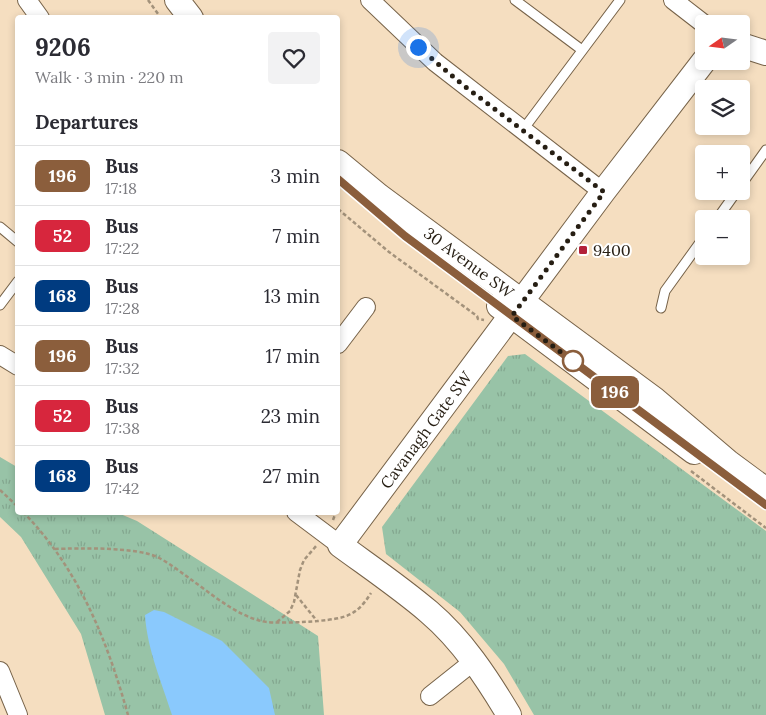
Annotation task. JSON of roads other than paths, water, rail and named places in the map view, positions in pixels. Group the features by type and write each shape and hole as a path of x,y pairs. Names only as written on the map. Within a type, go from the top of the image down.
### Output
{"main road":[{"path":"176,0 188,15"},
{"path":"750,48 766,53"},
{"name":"Cavanagh Gate SW","path":"340,544 697,70"},
{"name":"30 Avenue SW","path":"340,164 517,309 766,505"},
{"name":"30 Avenue SW","path":"340,181 405,236 654,399 728,462 766,490"},
{"path":"340,544 430,613 449,632 474,661 509,715"}],"street":[{"path":"27,0 38,15"},
{"path":"370,0 435,62 522,131 604,192"},
{"path":"673,0 695,17"},
{"path":"340,341 366,306"},
{"path":"0,355 15,364"},
{"path":"300,515 340,544"},
{"path":"430,696 474,661"},
{"path":"0,671 18,715"}],"lane":[{"path":"515,0 582,50"},
{"path":"522,131 620,0"},
{"path":"750,172 766,150"},
{"path":"0,227 15,240"},
{"path":"661,308 665,292 695,250"},
{"path":"0,305 15,285"}],"water":[{"path":"154,610 164,612 222,641 269,688 275,715 172,715 146,628 145,615"}],"place":[{"name":"9400","path":"583,250"}]}
